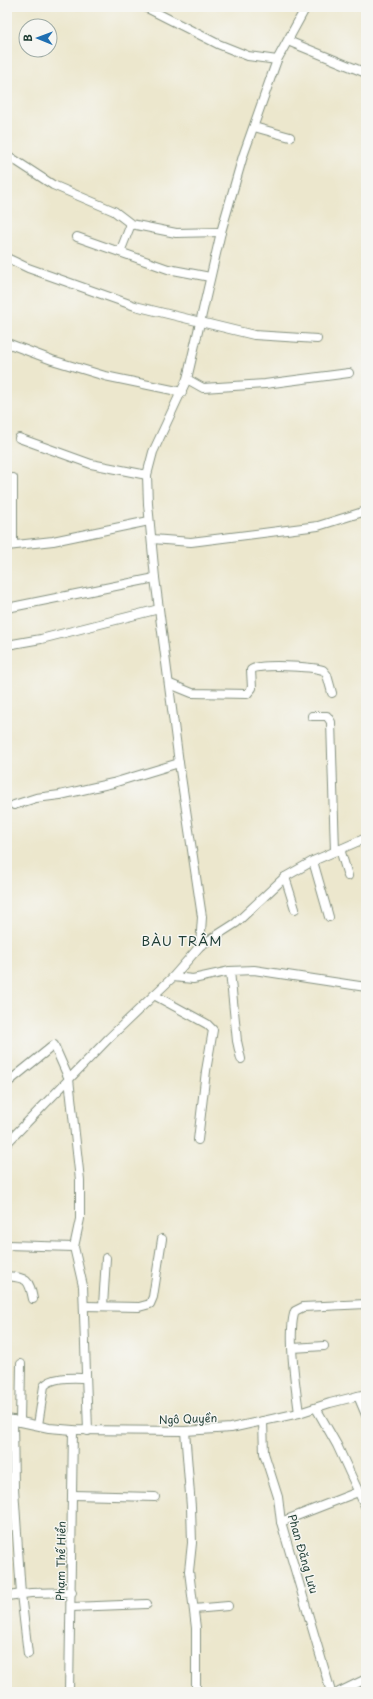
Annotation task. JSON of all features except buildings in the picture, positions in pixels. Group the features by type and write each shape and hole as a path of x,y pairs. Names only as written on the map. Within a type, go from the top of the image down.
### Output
{"street":[{"path":"145,7 218,44 242,54 277,60"},
{"path":"200,946 202,917 178,763 170,684 155,578 149,521 147,476 153,452 187,379 221,232 240,165 277,60 306,7"},
{"path":"288,41 366,73"},
{"path":"254,127 290,138"},
{"path":"7,155 53,185 114,211 131,224 176,233 221,232"},
{"path":"120,252 131,224"},
{"path":"77,237 168,269 210,278"},
{"path":"7,258 28,268 135,306 254,335 317,339"},
{"path":"7,343 52,360 106,376 182,392"},
{"path":"187,379 203,388 265,384 349,373"},
{"path":"19,438 91,464 147,476"},
{"path":"13,478 10,546 53,541 149,521"},
{"path":"152,539 192,542 318,526 366,511"},
{"path":"7,608 155,578"},
{"path":"7,644 41,639 159,609"},
{"path":"170,684 192,693 247,694 252,688 251,670 253,668 260,666 290,667 323,670 327,675 332,692"},
{"path":"312,716 327,716 332,722 338,850 348,876"},
{"path":"14,805 36,798 60,795 113,783 178,763"},
{"path":"7,1143 69,1079 173,977 200,946 236,923 285,877 313,861 366,838"},
{"path":"313,861 329,917"},
{"path":"285,877 296,909"},
{"path":"173,977 193,979 230,971 266,971 366,987"},
{"path":"230,971 237,1041 241,1059"},
{"path":"154,995 207,1024 213,1030 206,1071 198,1140"},
{"path":"7,1082 54,1046 69,1079 80,1180 80,1219 74,1247 83,1286 88,1431"},
{"path":"84,1306 139,1307 150,1304 153,1297 162,1239"},
{"path":"7,1245 74,1247"},
{"path":"103,1306 106,1258"},
{"path":"7,1276 23,1278 28,1281 33,1299"},
{"path":"299,1413 293,1348 294,1314 298,1309 366,1304"},
{"path":"293,1348 324,1346"},
{"path":"21,1364 13,1420 14,1488 20,1594 28,1654"},
{"path":"38,1425 44,1386 47,1383 52,1380 86,1378"},
{"path":"362,1395 366,1415"},
{"name":"Ngô Quyền","path":"13,1420 38,1425 88,1431 185,1431 231,1428 299,1413 362,1395"},
{"path":"316,1408 337,1445 366,1508"},
{"name":"Phan Đăng Lưu","path":"263,1421 264,1452 278,1497 281,1522 331,1692"},
{"name":"Phạm Thế Hiển","path":"69,1692 72,1607 73,1430"},
{"path":"185,1431 191,1507 192,1543 189,1571 197,1644 196,1692"},
{"path":"281,1522 358,1492"},
{"path":"73,1495 155,1497"},
{"path":"7,1596 72,1592"},
{"path":"72,1607 147,1604"},
{"path":"194,1609 228,1606"},
{"path":"339,1692 366,1678"}],"district":[{"name":"BÀU TRÂM","path":"182,941"}]}
